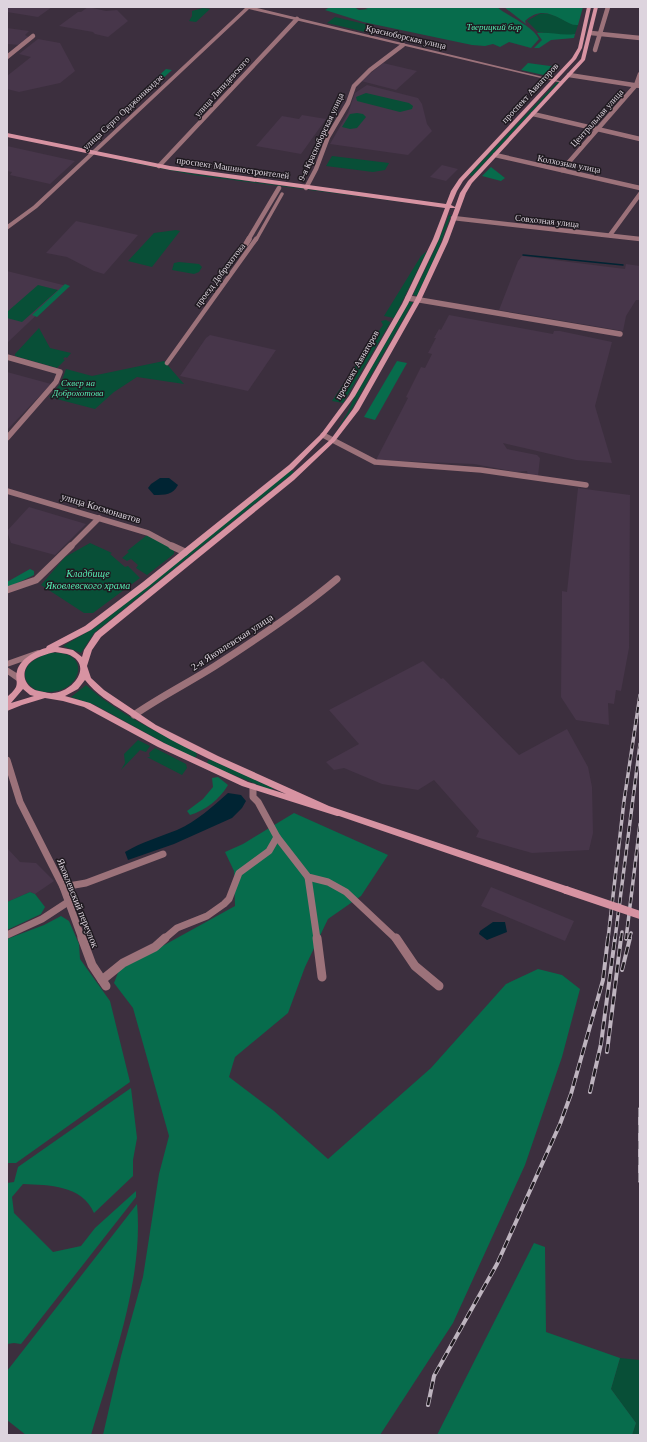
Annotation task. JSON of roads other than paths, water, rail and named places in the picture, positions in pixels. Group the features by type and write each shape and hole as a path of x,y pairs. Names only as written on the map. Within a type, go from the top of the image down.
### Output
{"main road":[{"name":"проспект Авиаторов","path":"40,652 88,628 290,467 323,435 352,396 408,298 436,239 447,209 461,180 570,65 580,48 589,7"},
{"name":"проспект Авиаторов","path":"84,668 86,654 98,635 292,478 334,440 356,410 418,300 463,193 470,182 583,59 591,33 596,7"},
{"name":"проспект Машиностроителей","path":"7,135 167,172 279,188 457,210"},
{"name":"проспект Машиностроителей","path":"7,140 159,166 447,209"},
{"path":"7,702 18,689 23,666 29,659 40,652 55,649 70,652 78,657 88,679 94,687 134,715 165,733 215,758 301,798 337,812"},
{"path":"7,708 26,700 63,693 74,688 81,680 84,668"},
{"path":"21,680 25,687 33,693 69,699 87,705 183,757 253,787 337,812 640,915"}],"street":[{"name":"Красноборская улица","path":"248,7 562,82"},
{"name":"улица Серго Орджоникидзе","path":"7,228 35,207 248,7"},
{"path":"595,50 608,7"},
{"name":"улица Ляпидевского","path":"159,166 270,46 297,19"},
{"path":"591,33 640,38"},
{"path":"7,57 33,36"},
{"name":"9-я Красноборская улица","path":"306,188 316,168 328,137 348,102 348,96 360,79 404,44"},
{"path":"570,65 577,67"},
{"name":"Центральная улица","path":"562,170 638,86 640,74"},
{"path":"569,75 638,86"},
{"path":"533,114 640,139"},
{"name":"Колхозная улица","path":"495,155 640,188"},
{"name":"проезд Доброхотова","path":"246,244 279,188"},
{"name":"проезд Доброхотова","path":"167,363 253,245 282,194"},
{"path":"610,235 640,194"},
{"name":"Совхозная улица","path":"453,218 640,238"},
{"path":"408,298 620,334"},
{"path":"7,357 51,368 60,372 56,382 7,438"},
{"path":"323,435 375,462 481,470 586,485"},
{"name":"улица Космонавтов","path":"7,491 153,534 185,552"},
{"path":"7,590 36,580 99,518"},
{"name":"2-я Яковлевская улица","path":"134,715 167,692 192,680 215,666 304,607 337,579"},
{"path":"7,664 40,652"},
{"path":"7,670 21,680"},
{"name":"Яковлевский переулок","path":"7,760 20,802 63,887 92,965 104,983 124,963 156,948 176,928 207,916 224,904 231,894 239,873 269,851 277,837"},
{"path":"253,787 253,797 258,802 277,837 308,877 322,977"},
{"path":"63,887 86,883 163,854"},
{"path":"308,877 328,882 346,892 394,936 415,966 439,986"},
{"path":"7,935 42,919 68,902"}],"water":[{"path":"160,478 169,478 178,485 171,493 154,495 148,488"},
{"path":"228,793 241,795 246,801 242,808 232,818 174,844 128,860 125,852 144,842 177,830 191,822"},
{"path":"493,922 505,922 507,932 487,940 479,934 480,931"}],"waterway":[{"path":"523,255 623,265"}],"railway":[{"path":"608,939 624,801 640,695"},
{"path":"615,939 640,744"},
{"path":"626,939 640,824"},
{"path":"621,939 622,932"},
{"path":"629,939 631,933"},
{"path":"428,1405 434,1376 497,1264 560,1124 571,1094 603,980 608,938"},
{"path":"590,1092 601,1044 615,938"},
{"path":"607,1052 621,938"},
{"path":"622,970 630,938"},
{"path":"640,1109 640,1181"}],"park label":[{"name":"Тверицкий бор","path":"494,27"},
{"name":"Сквер на Доброхотова","path":"78,388"},
{"name":"Кладбище Яковлевского храма","path":"88,578"}]}
